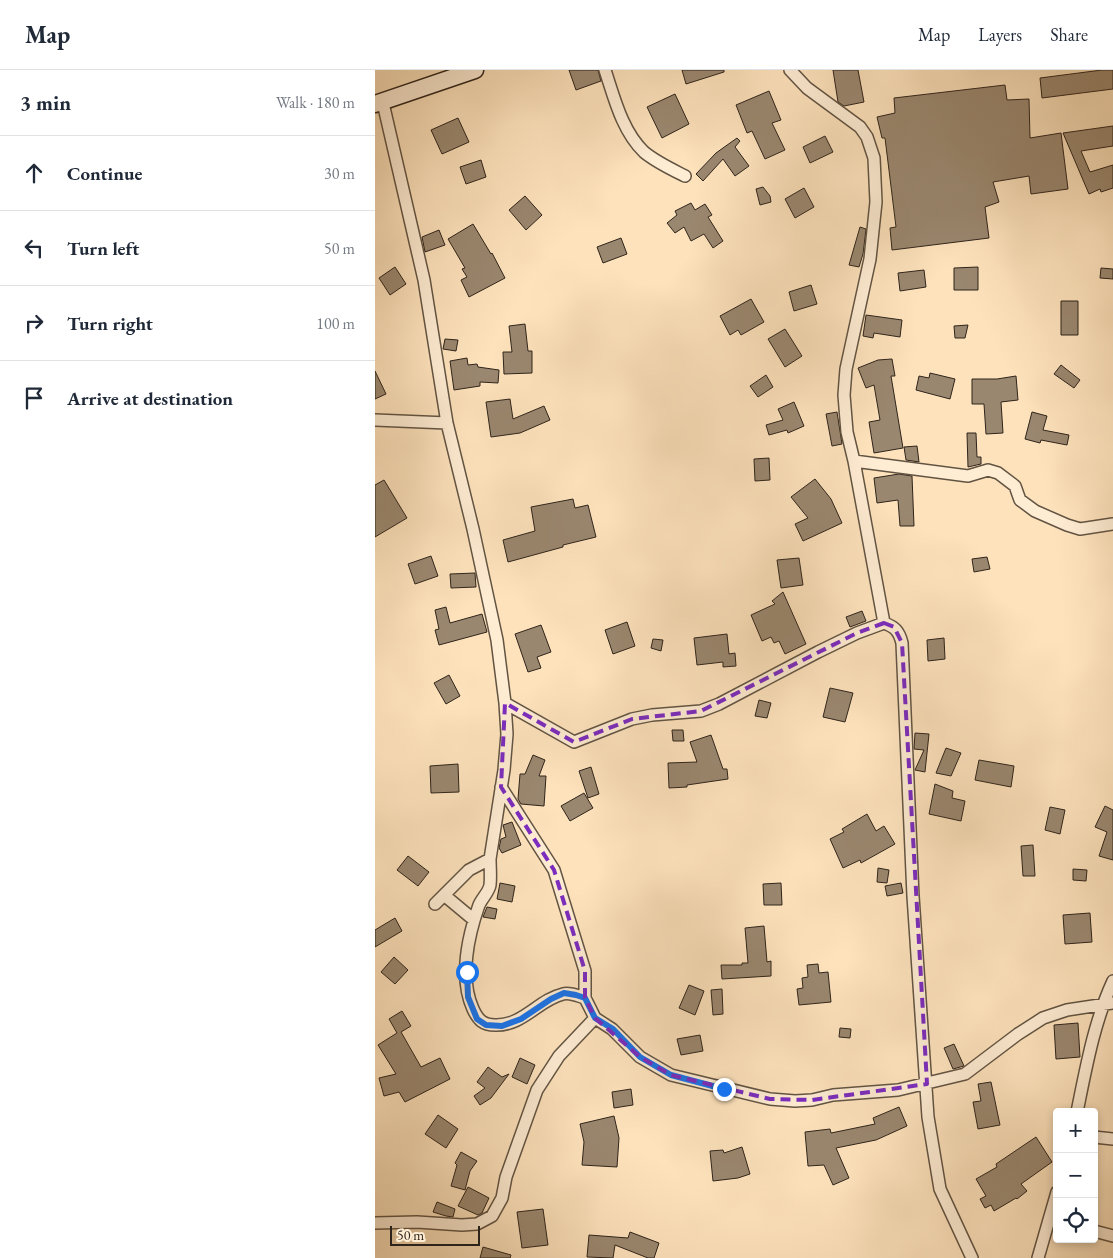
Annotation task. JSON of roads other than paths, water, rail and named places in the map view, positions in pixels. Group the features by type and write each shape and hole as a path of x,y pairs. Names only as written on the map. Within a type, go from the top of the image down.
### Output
{"main road":[{"path":"379,104 475,70"}],"street":[{"path":"605,70 623,118 638,146 652,158 685,176"},
{"path":"791,70 807,88 860,127 867,137 874,158 876,202 870,259 846,369 844,394 847,432 884,623"},
{"path":"379,104 424,280 447,423 473,529 497,640 505,703 507,734 490,858 490,888 480,902 468,951 468,997 477,1019 486,1025 502,1026 521,1019 551,999 564,993 585,998"},
{"path":"375,420 447,423"},
{"path":"854,462 968,476 988,470 998,473 1015,486 1019,500 1035,511 1067,525 1080,529 1113,524"},
{"path":"505,703 574,742 632,719 652,715 701,711 719,704 857,633 884,623 894,627 900,634 902,643 913,896 927,1084 927,1117 940,1189 972,1258"},
{"path":"501,787 554,870 585,971 585,998 595,1018 613,1029 640,1057 671,1075 771,1099 795,1101 812,1100 833,1094 898,1090 965,1074 1018,1034 1043,1018 1067,1010 1108,1004"},
{"path":"435,904 469,870 490,858"},
{"path":"444,895 475,920"},
{"path":"1078,1108 1084,1076 1108,1004 1113,981"},
{"path":"375,1222 462,1225 477,1224 492,1216 502,1198 506,1176 537,1090 559,1056 595,1018"},
{"path":"1098,1137 1113,1139"},
{"path":"1038,1258 1053,1220"},
{"path":"1098,1232 1113,1236"}]}
